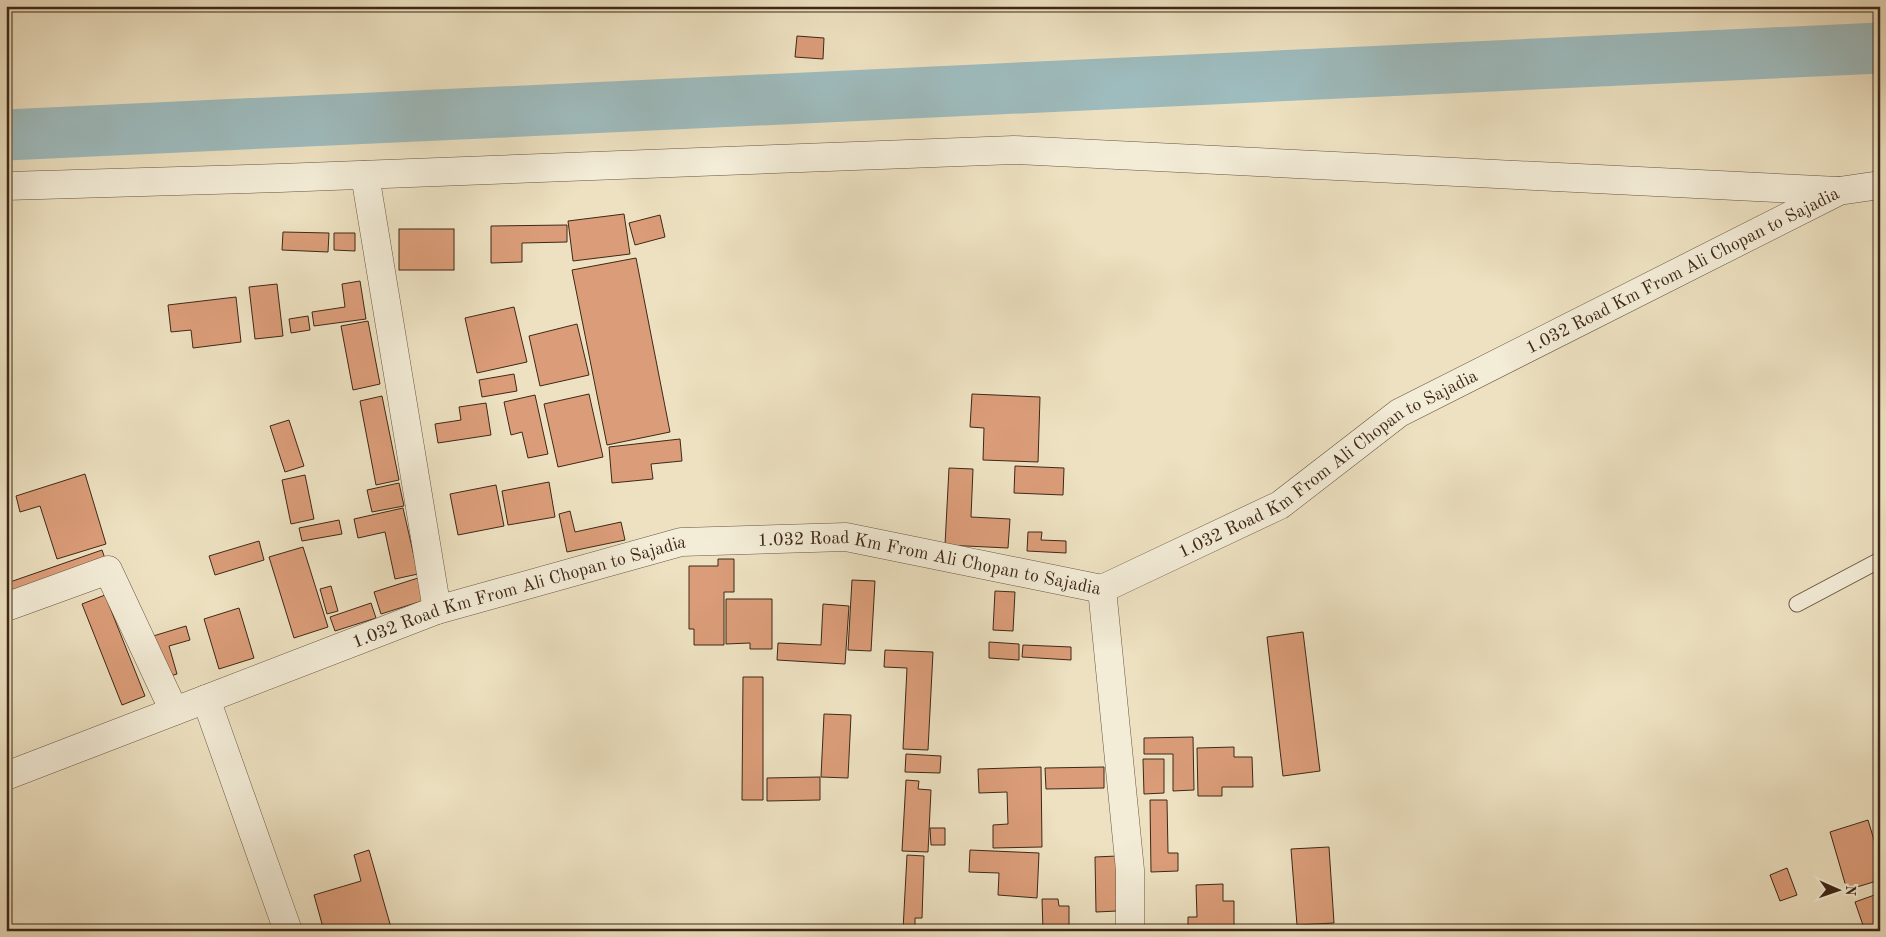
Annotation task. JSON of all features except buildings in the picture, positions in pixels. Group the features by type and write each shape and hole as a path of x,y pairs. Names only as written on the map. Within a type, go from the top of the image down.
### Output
{"street":[{"path":"6,186 365,175 1014,150 1839,191"},
{"path":"365,175 437,610"},
{"name":"1.032 Road Km From Ali Chopan to Sajadia","path":"6,776 437,610 681,542 846,537 1102,589 1280,505 1398,413 1839,191 1880,185"},
{"path":"6,607 108,570 174,711"},
{"path":"1102,589 1130,870 1130,931"},
{"path":"206,699 288,931"}],"lane":[{"path":"1797,604 1880,560"}],"waterway":[{"path":"6,135 1880,48"}]}
